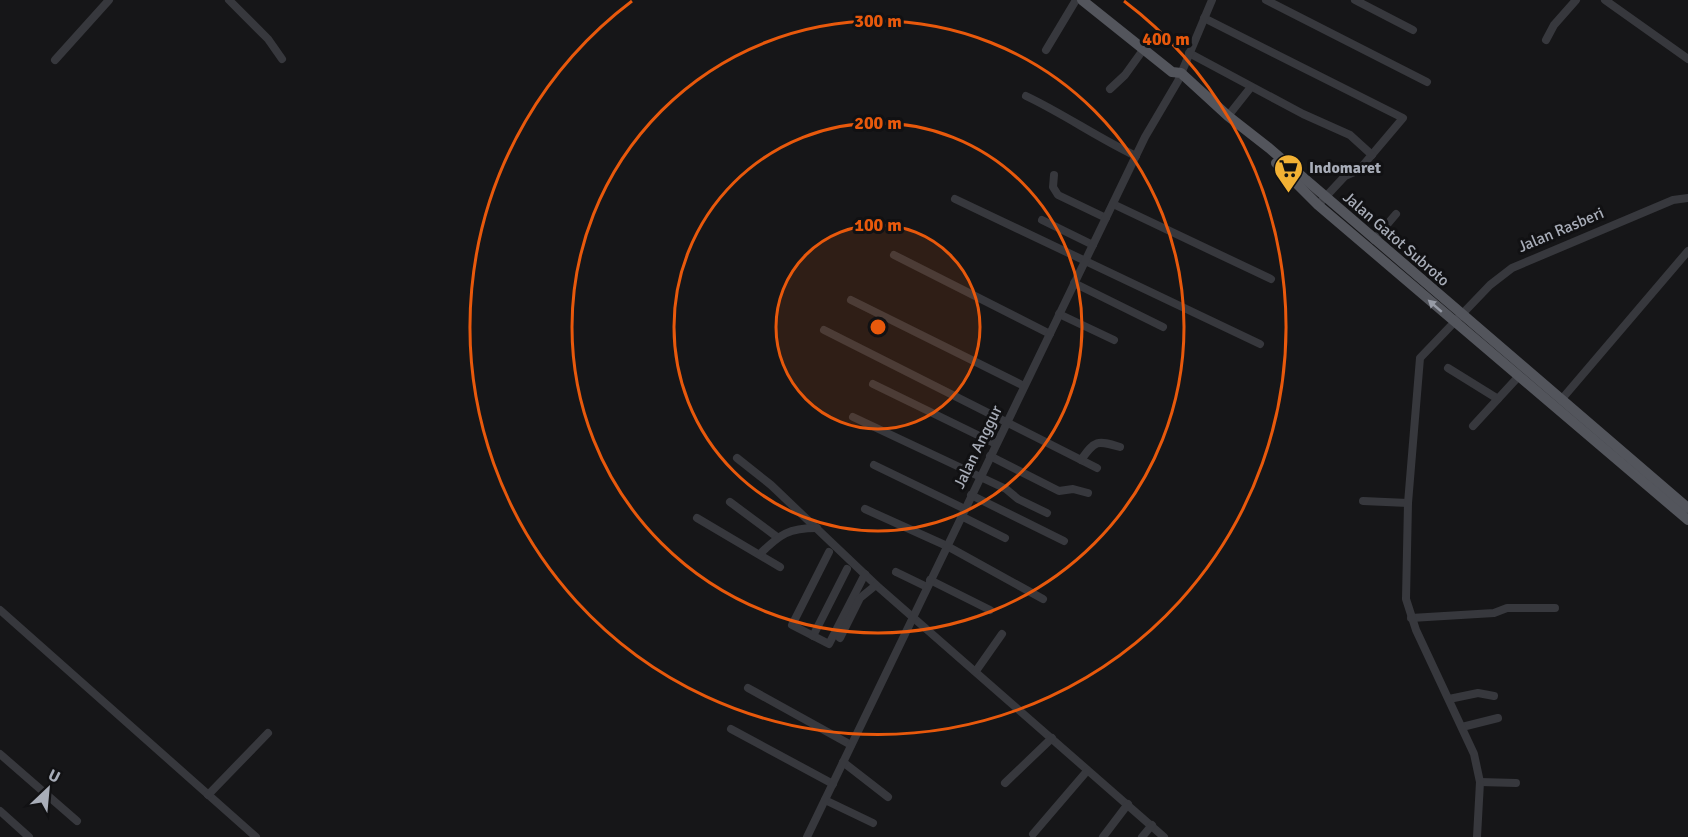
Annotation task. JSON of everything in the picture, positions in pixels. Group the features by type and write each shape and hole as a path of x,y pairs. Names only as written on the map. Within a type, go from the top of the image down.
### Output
{"main road":[{"name":"Jalan Gatot Subroto","path":"1082,0 1228,116 1321,201 1374,240 1459,319 1561,400 1688,508"},
{"path":"1177,76 1267,150"},
{"path":"1321,201 1459,319 1519,376 1688,520"}],"street":[{"path":"55,60 109,0"},
{"path":"229,0 251,20 282,59"},
{"path":"1046,50 1076,0"},
{"name":"Jalan Anggur","path":"807,837 1074,283 1189,53 1212,0"},
{"path":"1266,0 1427,82"},
{"path":"1355,0 1413,30"},
{"path":"1546,40 1554,25 1576,0"},
{"path":"1605,0 1688,60"},
{"path":"1204,18 1403,118 1359,170 1345,176 1321,201"},
{"path":"1110,88 1125,75 1143,50"},
{"path":"1189,53 1338,132 1350,135 1372,155"},
{"path":"1228,116 1251,87"},
{"path":"1026,96 1078,122 1109,143 1136,156"},
{"path":"1054,175 1053,187 1058,195 1106,218"},
{"name":"Jalan Rasberi","path":"1477,837 1480,782 1474,754 1411,618 1405,588 1408,503 1420,358 1496,280 1530,258 1672,200 1687,197"},
{"path":"955,199 1260,344"},
{"path":"1113,204 1271,279"},
{"path":"1374,240 1396,214"},
{"path":"1042,220 1093,245"},
{"path":"1561,400 1688,252"},
{"path":"894,255 1050,334"},
{"path":"1074,283 1164,327"},
{"path":"851,300 1024,386"},
{"path":"1059,314 1114,340"},
{"path":"824,330 1097,468"},
{"path":"1448,368 1498,399"},
{"path":"1473,426 1519,376"},
{"path":"873,384 996,444"},
{"path":"853,417 1006,489 1018,499 1047,513"},
{"path":"1081,460 1095,443 1101,441 1120,447"},
{"path":"990,456 1059,491 1073,489 1088,493"},
{"path":"736,458 818,528 876,585 1164,837"},
{"path":"874,465 963,512 1005,538"},
{"path":"971,495 1064,541"},
{"path":"1364,501 1408,503"},
{"path":"730,502 777,537"},
{"path":"865,509 946,546 1043,599"},
{"path":"698,518 780,567"},
{"path":"760,554 777,537 796,528 818,528"},
{"path":"829,552 792,625 829,644 865,574"},
{"path":"813,636 847,569"},
{"path":"896,572 990,610"},
{"path":"840,638 860,597 876,585"},
{"path":"1411,618 1494,613 1506,608 1555,608"},
{"path":"0,610 256,837"},
{"path":"976,671 1002,634"},
{"path":"748,688 851,745"},
{"path":"1449,699 1478,693 1494,696"},
{"path":"1462,727 1498,718"},
{"path":"731,729 833,784"},
{"path":"208,795 268,733"},
{"path":"1005,783 1052,738"},
{"path":"0,754 77,821"},
{"path":"843,762 888,796"},
{"path":"1033,834 1087,771"},
{"path":"1480,782 1516,783"},
{"path":"825,800 873,823"},
{"path":"1103,837 1128,804"},
{"path":"0,811 29,837"},
{"path":"1142,837 1152,825"}],"place":[{"name":"Indomaret","path":"1288,194"}]}
